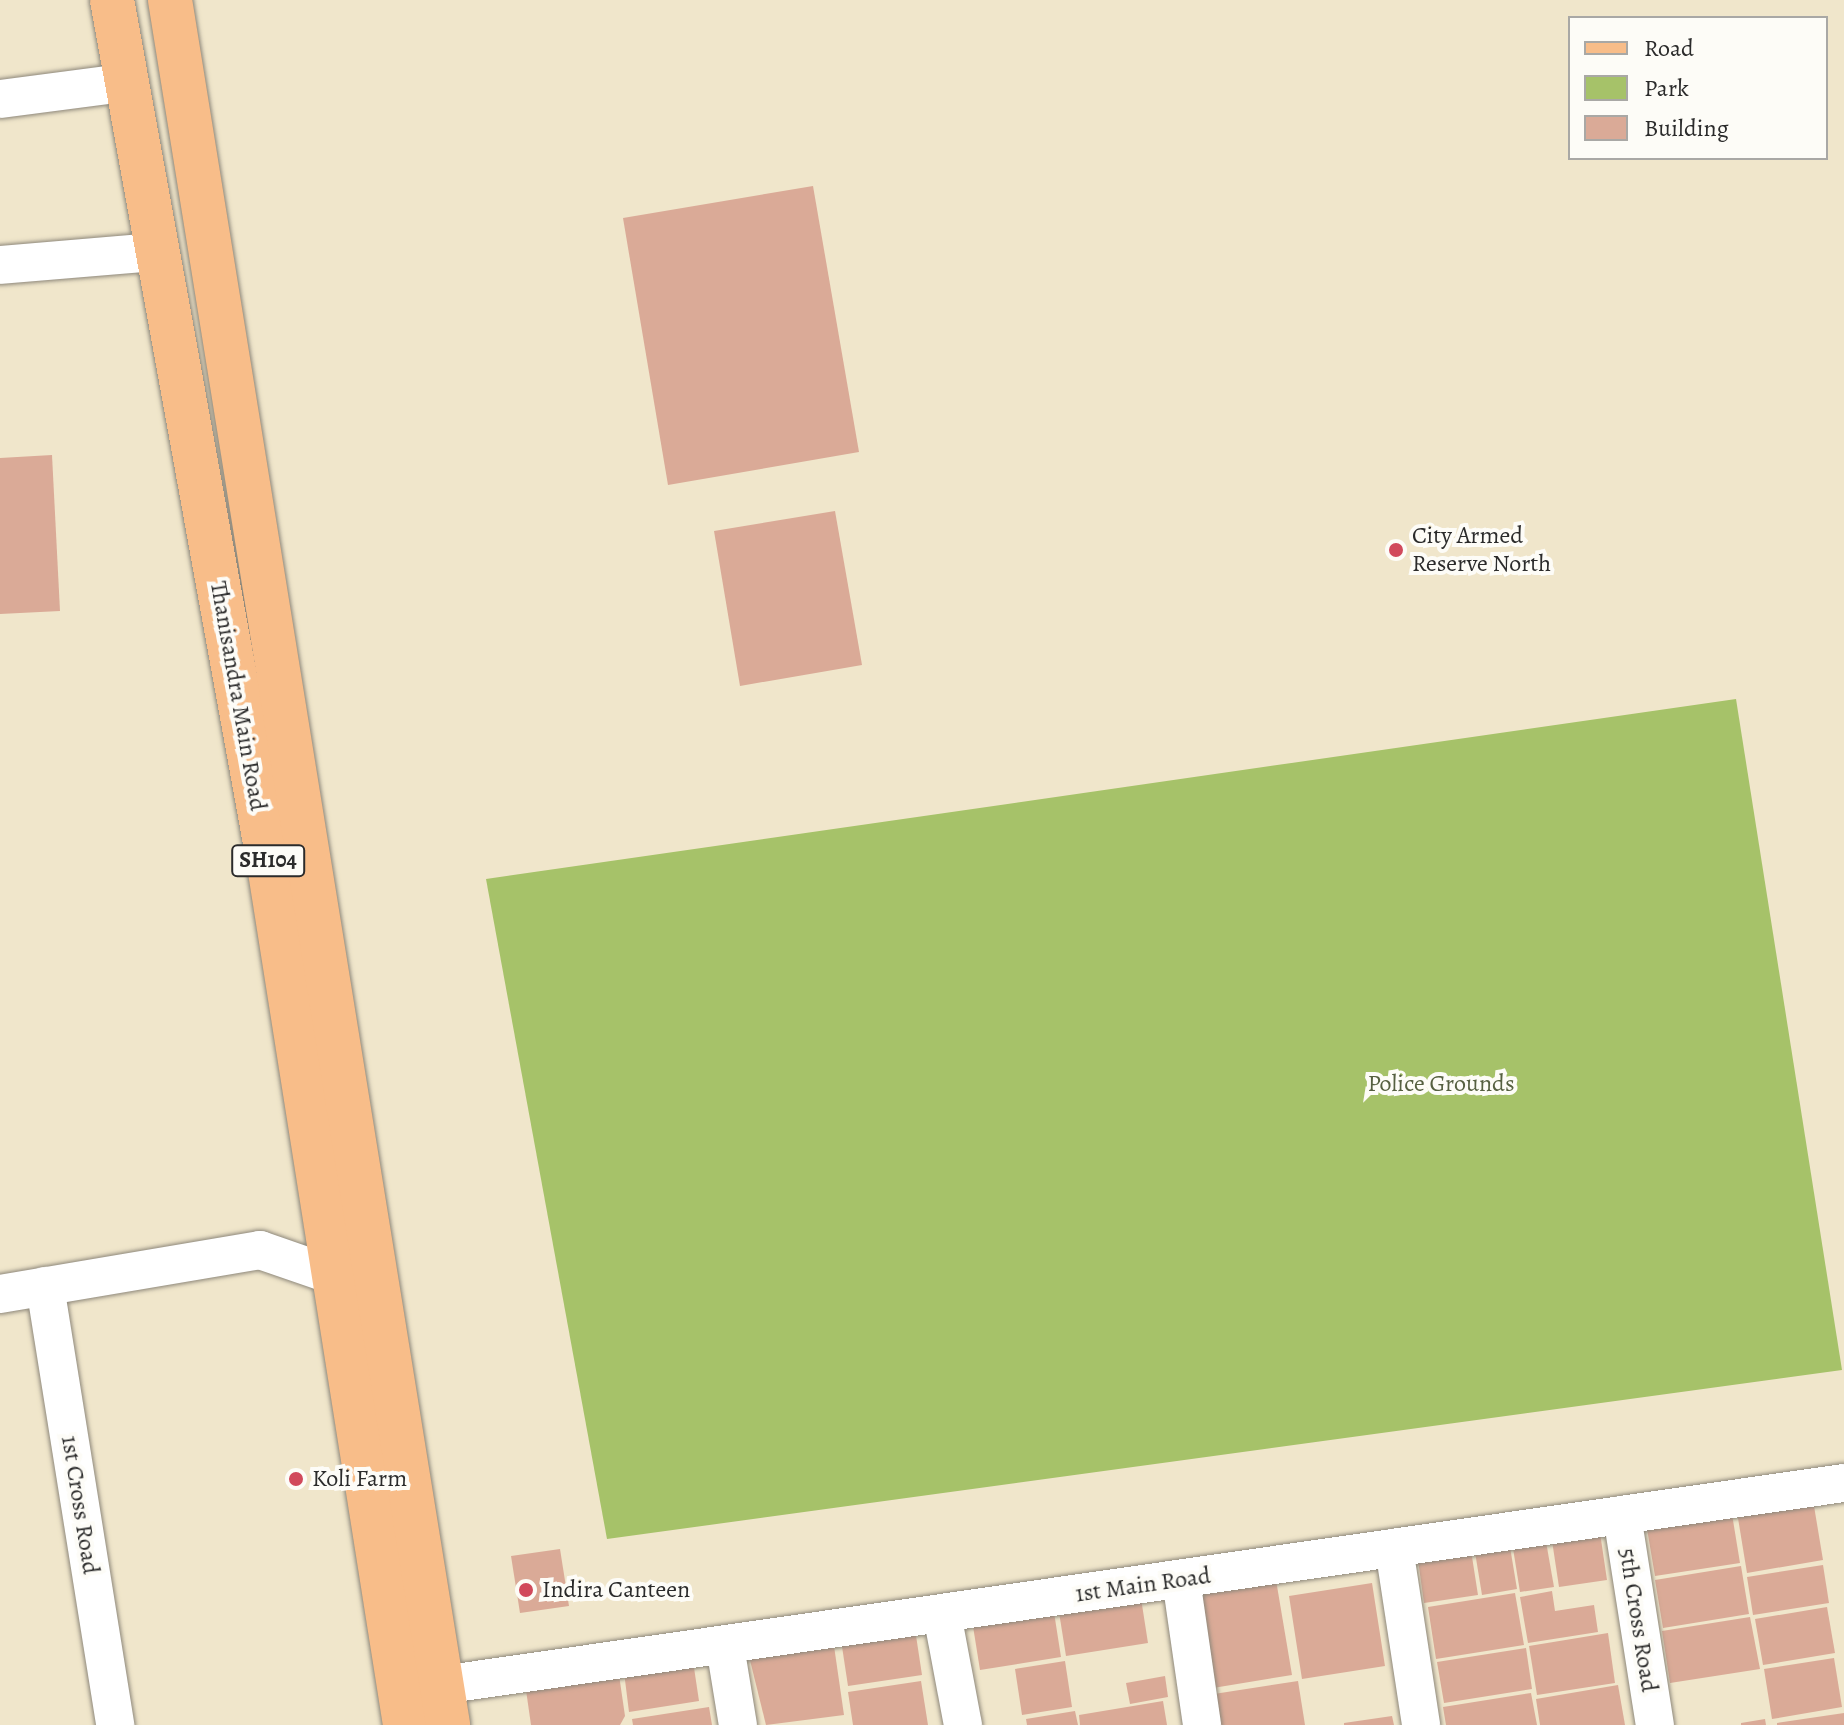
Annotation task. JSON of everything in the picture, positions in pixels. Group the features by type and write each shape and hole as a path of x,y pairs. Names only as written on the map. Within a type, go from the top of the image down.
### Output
{"main road":[{"name":"Thanisandra Main Road","path":"112,0 124,83 269,865 332,1275 424,1707"},
{"name":"Thanisandra Main Road","path":"170,0 424,1707"}],"street":[{"path":"0,99 124,83"},
{"path":"0,265 156,252"},
{"path":"0,1294 260,1250 332,1275"},
{"name":"1st Cross Road","path":"45,1286 115,1725"},
{"name":"1st Main Road","path":"424,1707 725,1646 1844,1483"},
{"name":"5th Cross Road","path":"1622,1515 1655,1725"},
{"path":"1394,1548 1421,1725"},
{"path":"1181,1579 1202,1725"},
{"path":"942,1614 963,1725"},
{"path":"725,1646 738,1725"}],"green space":[{"name":"Police Grounds","path":"1736,699 1842,1370 607,1539 486,879"}],"building":[{"path":"813,186 859,452 668,485 623,218"},
{"path":"52,455 60,611 0,614 0,458"},
{"path":"835,511 862,665 740,686 714,531"},
{"path":"1812,1494 1823,1560 1747,1573 1736,1506"},
{"path":"1730,1502 1740,1563 1655,1576 1645,1517"},
{"path":"1599,1526 1607,1580 1559,1587 1551,1534"},
{"path":"1545,1536 1554,1587 1520,1592 1512,1542"},
{"path":"1509,1541 1517,1589 1482,1595 1474,1546"},
{"path":"1470,1544 1478,1595 1424,1603 1417,1553"},
{"path":"560,1549 569,1606 520,1613 511,1556"},
{"path":"1823,1565 1829,1603 1753,1615 1747,1577"},
{"path":"1741,1566 1749,1614 1663,1628 1655,1580"},
{"path":"1275,1574 1292,1675 1213,1688 1196,1586"},
{"path":"1372,1583 1385,1666 1302,1679 1289,1596"},
{"path":"1552,1591 1555,1611 1594,1605 1598,1632 1528,1643 1520,1597"},
{"path":"1140,1592 1148,1643 1066,1656 1058,1606"},
{"path":"1515,1593 1524,1645 1436,1659 1428,1607"},
{"path":"1053,1606 1061,1657 980,1670 972,1620"},
{"path":"1827,1607 1835,1653 1763,1665 1755,1619"},
{"path":"1750,1617 1760,1669 1670,1683 1662,1631"},
{"path":"915,1629 922,1675 848,1686 841,1640"},
{"path":"1608,1633 1615,1683 1537,1695 1529,1646"},
{"path":"833,1639 844,1715 766,1725 748,1652"},
{"path":"1526,1648 1532,1689 1444,1703 1437,1662"},
{"path":"1834,1658 1842,1707 1772,1719 1764,1669"},
{"path":"693,1661 699,1701 629,1712 624,1672"},
{"path":"1065,1661 1072,1707 1022,1715 1015,1669"},
{"path":"618,1668 625,1716 620,1725 531,1725 525,1683"},
{"path":"1165,1676 1168,1697 1130,1704 1126,1683"},
{"path":"921,1681 928,1725 853,1725 848,1692"},
{"path":"1298,1681 1305,1725 1219,1725 1214,1694"},
{"path":"1618,1685 1625,1725 1540,1725 1536,1699"},
{"path":"1531,1693 1537,1725 1446,1725 1443,1707"},
{"path":"1163,1701 1167,1725 1080,1725 1079,1715"},
{"path":"709,1707 712,1725 633,1725 632,1719"},
{"path":"1075,1711 1078,1725 1027,1725 1026,1719"},
{"path":"1844,1713 1844,1725 1777,1725 1777,1723"},
{"path":"1392,1716 1394,1725 1344,1725 1344,1723"},
{"path":"1765,1719 1766,1725 1741,1725 1741,1723"}],"place":[{"name":"City Armed Reserve North","path":"1396,550"},
{"name":"Koli Farm","path":"296,1479"},
{"name":"Indira Canteen","path":"526,1590"}]}
